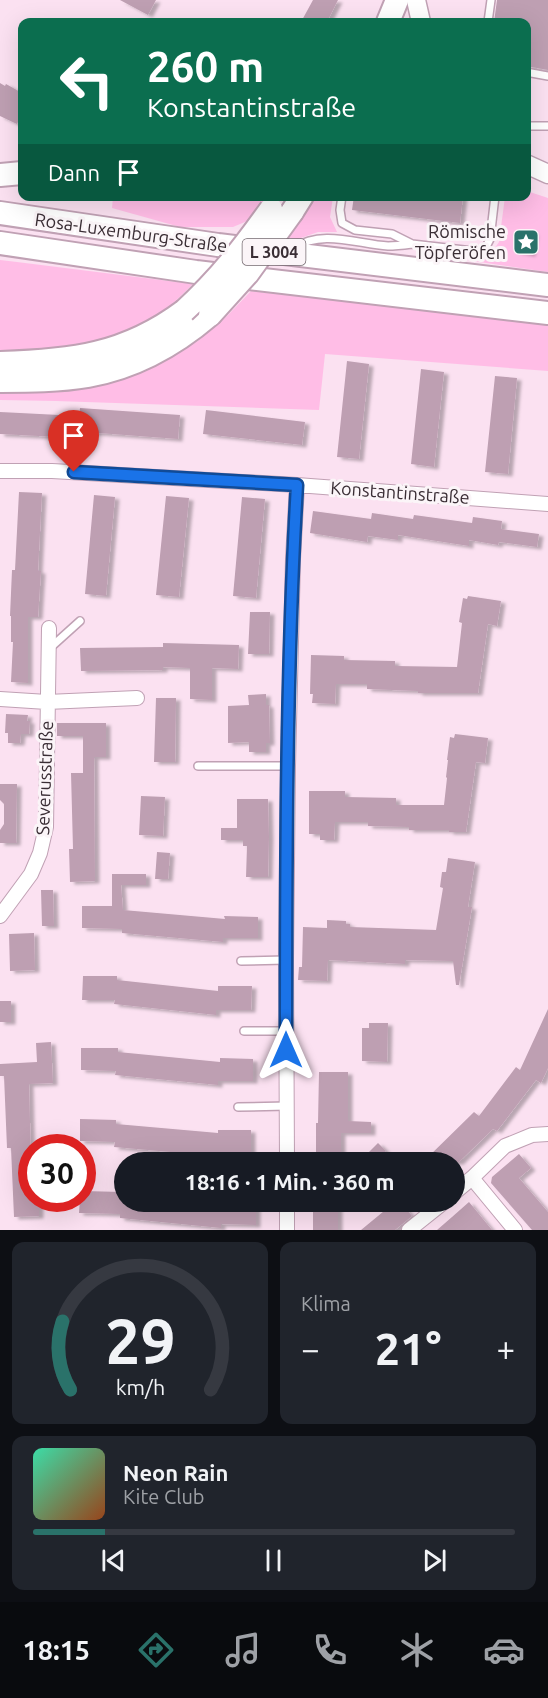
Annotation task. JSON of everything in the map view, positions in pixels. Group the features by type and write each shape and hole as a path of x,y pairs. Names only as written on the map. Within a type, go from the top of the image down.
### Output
{"highway":[{"path":"390,18 397,0"},
{"path":"0,175 18,173"},
{"path":"0,363 54,361 107,351 148,335 184,311 286,203"},
{"path":"0,381 35,381 77,377 113,370 157,352 185,335 210,315 248,273 286,203"},
{"name":"Rosa-Luxemburg-Straße","path":"0,213 286,254 548,285"},
{"name":"Rosa-Luxemburg-Straße","path":"2,244 196,272 548,313"}],"main road":[{"path":"416,0 421,18"},
{"path":"531,166 547,172"}],"street":[{"name":"Konstantinstraße","path":"0,471 52,471 297,485 548,504"},
{"path":"287,1152 288,766 297,485"},
{"name":"Severusstraße","path":"0,916 31,874 40,853 46,827 49,628"},
{"path":"0,699 47,702 137,698"},
{"path":"465,1184 505,1146 532,1135 548,1134"},
{"path":"472,1178 515,1230"},
{"path":"287,1212 287,1230"},
{"path":"409,1230 432,1212"}],"lane":[{"path":"422,18 424,0"},
{"path":"489,18 491,0"},
{"path":"531,73 548,76"},
{"path":"531,126 548,126"},
{"path":"341,201 342,223 355,230 392,234 412,244"},
{"path":"286,254 302,243 325,238 389,246 412,244 473,252 484,249 490,239 494,201"},
{"path":"48,650 80,621"},
{"path":"198,766 288,766"},
{"path":"241,961 286,960"},
{"path":"244,1032 286,1031"},
{"path":"238,1107 286,1106"}],"shaded area":[{"path":"531,192 548,198 548,272 473,261 489,256 499,242 504,201 531,201"},
{"path":"113,201 265,201 252,219 233,227 180,227 112,208"},
{"path":"310,201 332,201 330,217 337,232 318,232 298,239 287,238"},
{"path":"0,260 193,284 156,320 122,338 35,354 0,355"},
{"path":"251,291 548,324 548,371 325,354 319,410 0,400 0,388 156,364 198,341"}],"building":[{"path":"120,0 156,0 148,15"},
{"path":"313,0 338,0 329,18 303,18"},
{"path":"497,0 548,0 548,70 531,67 531,18 495,18"},
{"path":"0,83 18,91 18,122 17,124 0,116"},
{"path":"353,201 462,201 460,223 352,210"},
{"path":"519,231 534,233 531,254 516,251"},
{"path":"347,361 369,364 359,459 337,457"},
{"path":"421,369 444,372 434,467 411,464"},
{"path":"495,376 517,378 508,474 485,472"},
{"path":"80,408 180,415 178,439 59,430 58,437 0,434 0,412 79,416"},
{"path":"206,410 305,422 302,445 203,434"},
{"path":"19,492 42,493 38,617 28,617 28,683 11,682 13,642 11,642 10,616"},
{"path":"94,495 115,497 106,596 85,594"},
{"path":"166,496 189,498 179,597 156,595"},
{"path":"242,497 265,499 256,598 233,596"},
{"path":"313,511 371,519 372,513 413,519 414,515 472,523 473,517 502,521 501,529 539,534 537,547 499,542 498,545 469,540 469,546 398,535 398,540 368,536 367,542 310,533"},
{"path":"468,596 501,601 497,626 488,624 478,693 418,693 418,691 367,689 367,684 336,684 335,704 312,703 313,694 310,694 311,655 344,656 344,660 395,661 395,666 457,667 462,623 459,622 463,598 467,599"},
{"path":"250,612 270,612 269,654 248,654"},
{"path":"163,643 239,645 238,669 212,668 212,700 190,699 190,668 81,671 80,648 163,647"},
{"path":"266,694 266,705 269,705 270,743 266,743 266,752 249,752 249,742 228,743 228,706 249,705 248,695"},
{"path":"156,698 176,698 175,762 154,762"},
{"path":"6,714 28,715 29,734 21,734 20,743 8,743 8,733 5,733"},
{"path":"57,723 106,723 106,757 94,757 95,881 70,882 69,849 73,849 71,773 83,773 83,736 57,736"},
{"path":"455,734 488,738 485,763 476,762 466,832 368,826 368,822 335,822 334,840 320,840 320,834 309,834 309,791 345,791 345,797 396,798 396,805 444,805 450,737 454,738"},
{"path":"0,784 17,784 16,843 0,843 0,830 4,824 4,804 0,800"},
{"path":"141,796 165,797 163,836 139,835"},
{"path":"237,799 268,799 268,877 246,877 247,846 243,846 243,840 221,840 221,828 237,828"},
{"path":"157,852 170,853 168,879 155,879"},
{"path":"448,858 475,862 468,907 472,907 459,985 456,985 453,961 405,960 405,964 328,960 327,981 298,980 299,967 302,967 303,927 327,928 327,920 346,921 350,927 436,930 443,888 440,887 442,872 446,872"},
{"path":"112,874 146,874 146,885 121,885 123,910 225,919 224,916 258,917 258,938 223,938 223,942 122,933 122,929 82,928 82,906 112,906"},
{"path":"41,890 53,890 54,926 42,926"},
{"path":"34,933 35,970 10,971 9,934"},
{"path":"83,976 117,976 117,980 218,991 218,986 252,986 251,1010 216,1010 216,1015 114,1004 115,1000 82,1000"},
{"path":"0,1001 11,1001 11,1022 0,1022"},
{"path":"548,1009 548,1068 541,1083 536,1080 497,1131 493,1129 465,1156 465,1152 433,1152 474,1112 479,1116 516,1067 520,1070"},
{"path":"369,1023 388,1023 387,1062 362,1061 362,1028 369,1028"},
{"path":"51,1042 53,1083 29,1084 30,1134 18,1134 18,1212 39,1212 39,1216 14,1217 11,1148 7,1148 4,1076 0,1076 0,1064 37,1062 36,1043"},
{"path":"81,1048 118,1048 118,1052 220,1062 220,1058 253,1059 253,1081 218,1081 218,1085 115,1075 116,1071 81,1070"},
{"path":"319,1072 348,1072 348,1121 371,1122 371,1133 341,1133 341,1152 316,1152 316,1123 318,1123"},
{"path":"80,1119 116,1120 116,1124 218,1133 218,1130 251,1130 251,1152 171,1152 114,1147 115,1142 96,1141 96,1134 80,1134"},
{"path":"378,1143 386,1151 385,1152 369,1152"},
{"path":"519,1154 531,1168 519,1178 548,1212 548,1230 532,1230 491,1183 492,1177"},
{"path":"96,1191 114,1192 114,1212 256,1212 256,1225 221,1224 221,1228 120,1218 120,1214 79,1213 96,1212"},
{"path":"469,1202 492,1230 437,1230 458,1212 465,1212 465,1206"},
{"path":"313,1212 338,1212 338,1230 313,1230"},
{"path":"383,1212 409,1212 412,1216 395,1230 361,1230"}],"place":[{"name":"Römische Töpferöfen","path":"526,242"}],"route":[{"path":"74,472 297,485 288,766 286,1050"}]}
